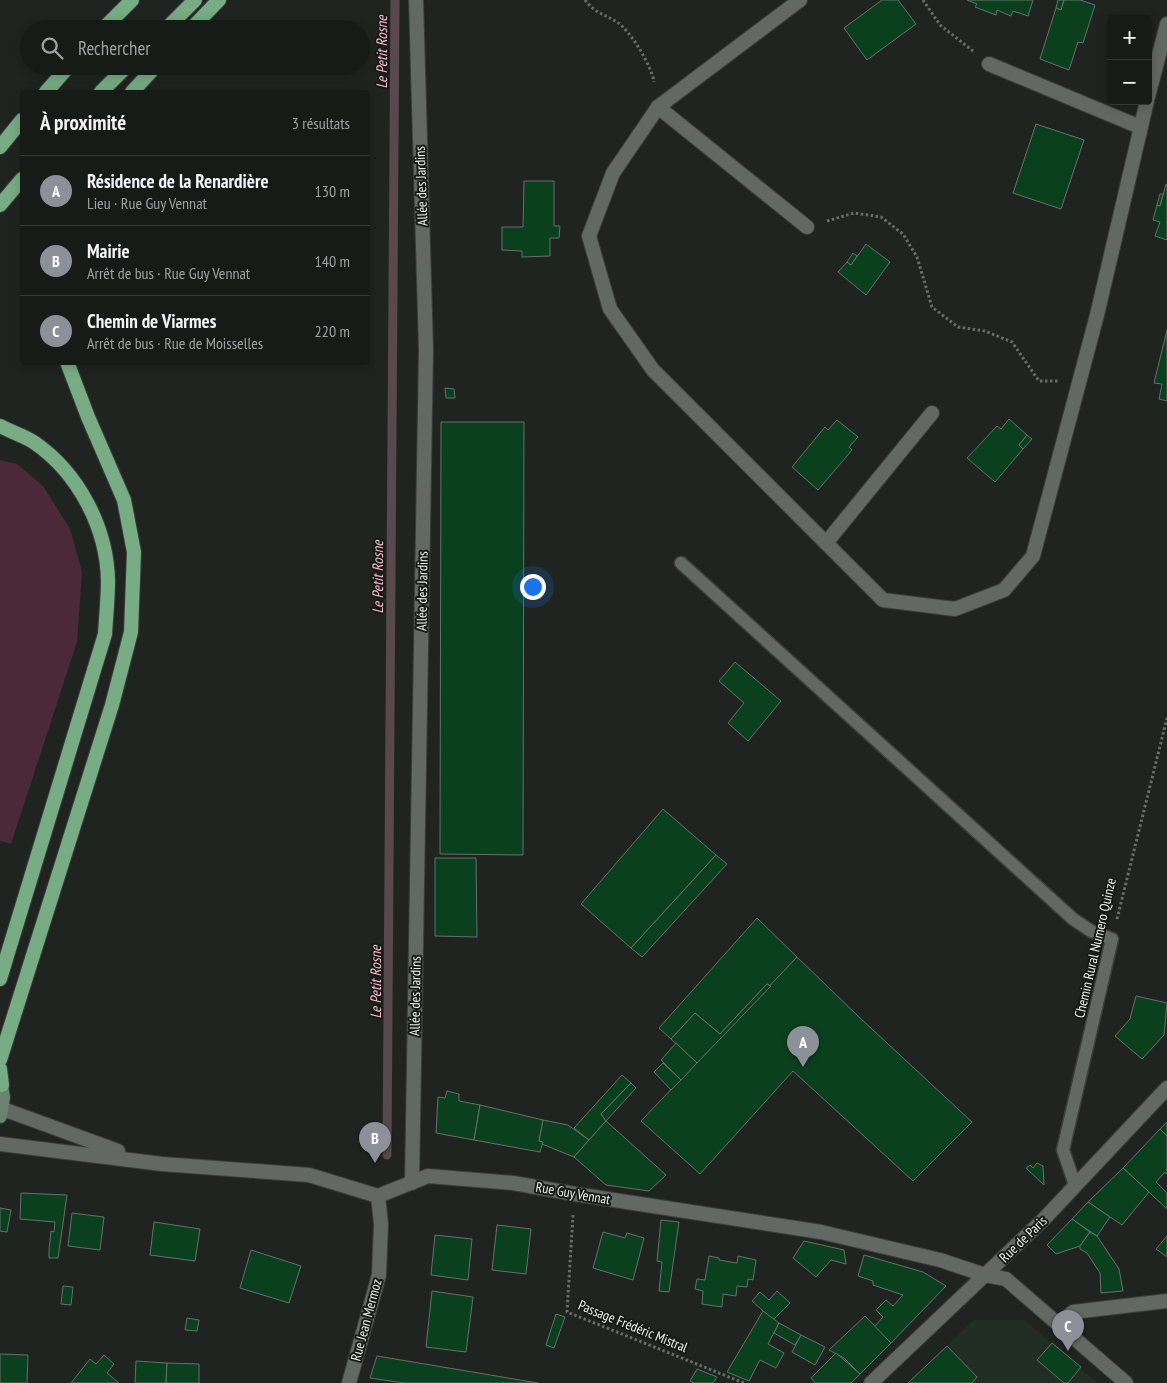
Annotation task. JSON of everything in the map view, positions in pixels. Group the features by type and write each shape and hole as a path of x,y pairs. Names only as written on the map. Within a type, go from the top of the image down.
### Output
{"highway":[{"path":"112,20 132,0"},
{"path":"175,20 195,0"},
{"path":"200,20 219,0"},
{"path":"48,90 61,75"},
{"path":"103,90 119,75"},
{"path":"134,90 148,75"},
{"path":"0,147 20,122"},
{"path":"0,205 20,181"},
{"path":"0,1060 112,705 131,632 134,552 124,500 88,417 68,365"},
{"path":"0,426 34,442 67,471 90,507 98,529 108,579 105,634 0,979"},
{"path":"0,1069 1,1083"}],"main road":[{"path":"1,1083 1,1112"}],"street":[{"name":"Allée des Jardins","path":"412,1182 426,350 416,0"},
{"path":"800,0 658,107 613,173 589,236 610,309 653,370 883,600 955,608 1004,590 1033,556 1079,381 1146,105"},
{"path":"1152,82 1167,24"},
{"path":"989,64 1140,127"},
{"path":"658,107 807,227"},
{"path":"826,543 932,413"},
{"name":"Rue de Paris","path":"871,1383 1044,1219 1167,1088"},
{"path":"1,1112 106,1148 162,1164"},
{"path":"0,1144 162,1164 308,1175 378,1196"},
{"name":"Rue Guy Vennat","path":"378,1196 428,1176 514,1183 822,1232 940,1260 985,1275 1006,1279 1126,1383"},
{"name":"Rue Jean Mermoz","path":"349,1383 379,1275 380,1224 378,1196"},
{"path":"1059,1324 1073,1312 1167,1301"}],"lane":[{"path":"681,563 1073,919 1091,931 1112,939"},
{"name":"Chemin Rural Numero Quinze","path":"1075,1185 1064,1150 1112,939"}],"path":[{"path":"585,0 593,11 619,23 633,40 653,72 658,107"},
{"path":"923,0 940,25 989,64"},
{"path":"807,227 854,213 880,217 904,234 917,257 932,307 958,327 985,331 1012,342 1039,380 1079,381"},
{"name":"Chemin Rural Numero Quinze","path":"1112,939 1167,718"},
{"name":"Passage Frédéric Mistral","path":"575,1194 567,1312 744,1383"}],"shaded area":[{"path":"0,460 17,464 43,486 70,529 82,572 77,642 11,844 0,841"},
{"path":"974,1320 1024,1320 1098,1383 908,1383"}],"building":[{"path":"882,0 898,0 916,24 867,60 844,28"},
{"path":"967,0 1033,0 1028,16 1013,11 1011,16 997,10 996,15 975,7 977,4"},
{"path":"1058,0 1064,0 1061,10 1056,8"},
{"path":"1064,0 1080,0 1095,5 1083,43 1078,42 1069,70 1040,59 1056,8 1061,10"},
{"path":"1036,124 1084,140 1061,209 1013,193"},
{"path":"524,181 554,181 554,226 560,226 559,238 550,238 550,256 522,257 522,251 502,250 502,227 523,227"},
{"path":"1166,184 1167,240 1155,236 1160,222 1153,220 1157,205 1160,206"},
{"path":"1160,194 1163,194 1160,206 1157,205"},
{"path":"866,244 890,262 866,295 838,272 847,262 851,265"},
{"path":"853,253 857,256 851,265 847,262"},
{"path":"1167,330 1167,401 1159,399 1162,384 1154,383"},
{"path":"445,388 454,389 455,398 446,398"},
{"path":"1009,419 1027,435 1019,445 1023,449 995,482 967,458 997,426 1001,429"},
{"path":"837,420 858,437 849,447 852,450 818,490 792,467 825,427 828,430"},
{"path":"441,422 524,422 523,855 440,854"},
{"path":"1027,435 1032,439 1023,449 1019,445"},
{"path":"735,662 781,701 748,741 728,723 744,703 719,681"},
{"path":"663,809 716,855 631,948 581,904"},
{"path":"716,855 727,864 642,957 631,948"},
{"path":"435,858 476,858 477,937 435,936"},
{"path":"757,918 797,957 771,986 767,984 720,1034 695,1013 671,1039 659,1028"},
{"path":"797,957 972,1122 913,1181 793,1071 700,1174 641,1121"},
{"path":"767,984 771,986 697,1063 671,1039 695,1013 720,1034"},
{"path":"1136,996 1167,1003 1164,1035 1142,1059 1115,1036 1130,1019"},
{"path":"676,1043 697,1063 681,1080 661,1060"},
{"path":"663,1063 681,1080 671,1090 654,1072"},
{"path":"622,1075 631,1083 601,1114 606,1121 589,1140 574,1128"},
{"path":"631,1083 636,1088 606,1121 601,1114"},
{"path":"447,1091 459,1094 459,1101 480,1105 474,1140 436,1133 438,1097 445,1098"},
{"path":"480,1105 543,1120 539,1141 543,1142 540,1152 474,1140"},
{"path":"543,1120 568,1125 589,1140 574,1157 542,1144 543,1142 539,1141"},
{"path":"606,1121 666,1175 649,1191 606,1185 574,1157"},
{"path":"1167,1122 1167,1136 1160,1129"},
{"path":"1160,1129 1167,1136 1167,1173 1164,1173 1156,1182 1167,1193 1167,1209 1123,1168"},
{"path":"1037,1163 1043,1166 1044,1185 1026,1168 1030,1165 1033,1168"},
{"path":"1123,1168 1149,1192 1122,1225 1088,1202"},
{"path":"21,1193 67,1195 58,1258 49,1258 51,1231 54,1232 55,1222 20,1219"},
{"path":"1088,1202 1110,1217 1097,1236 1072,1219"},
{"path":"0,1208 11,1210 7,1232 0,1231"},
{"path":"72,1213 104,1217 100,1250 68,1246"},
{"path":"1072,1219 1090,1232 1080,1246 1056,1254 1047,1245"},
{"path":"661,1220 679,1222 669,1292 659,1291 662,1262 657,1261"},
{"path":"154,1222 200,1229 195,1261 150,1255"},
{"path":"497,1225 531,1229 526,1274 492,1270"},
{"path":"603,1232 625,1238 627,1233 644,1238 633,1280 593,1268"},
{"path":"1090,1232 1097,1236 1119,1269 1123,1291 1101,1293 1100,1273 1087,1253 1080,1249 1080,1246"},
{"path":"435,1235 472,1239 468,1280 431,1275"},
{"path":"1167,1236 1167,1257 1156,1249"},
{"path":"804,1241 844,1250 846,1264 831,1260 816,1277 793,1258"},
{"path":"251,1250 301,1266 289,1303 240,1288"},
{"path":"864,1255 923,1272 946,1286 891,1343 874,1327 883,1317 876,1310 886,1300 893,1306 903,1295 873,1285 873,1281 858,1276"},
{"path":"709,1256 737,1263 738,1256 756,1260 753,1280 748,1279 747,1287 737,1286 736,1296 723,1294 722,1307 702,1304 703,1291 695,1289 697,1279 705,1280"},
{"path":"63,1286 73,1287 71,1305 61,1304"},
{"path":"432,1291 473,1297 466,1352 426,1347"},
{"path":"777,1291 790,1303 773,1320 752,1301 760,1292 769,1300"},
{"path":"763,1311 779,1323 768,1344 784,1353 776,1368 760,1360 749,1381 727,1372"},
{"path":"556,1314 565,1317 554,1348 546,1345"},
{"path":"865,1316 891,1343 860,1374 844,1358 829,1350"},
{"path":"187,1318 199,1320 197,1331 185,1330"},
{"path":"779,1323 801,1335 795,1345 774,1333"},
{"path":"801,1335 825,1347 815,1365 792,1352"},
{"path":"1052,1343 1081,1367 1068,1383 1064,1383 1037,1360"},
{"path":"947,1346 977,1377 972,1383 908,1383"},
{"path":"836,1353 860,1374 851,1383 815,1383 811,1378"},
{"path":"0,1354 28,1355 27,1383 0,1383"},
{"path":"104,1355 114,1364 107,1373 119,1383 71,1383 90,1359 96,1364"},
{"path":"377,1356 538,1383 404,1383 370,1378"},
{"path":"136,1361 167,1363 166,1383 135,1383"},
{"path":"167,1363 199,1364 199,1383 166,1383"},
{"path":"697,1369 717,1377 713,1383 694,1383 690,1381"}],"waterway":[{"name":"Le Petit Rosne","path":"387,1155 395,0"}],"place":[{"name":"Résidence de la Renardière","path":"803,1067"},
{"name":"Mairie","path":"375,1163"},
{"name":"Chemin de Viarmes","path":"1068,1351"}]}
